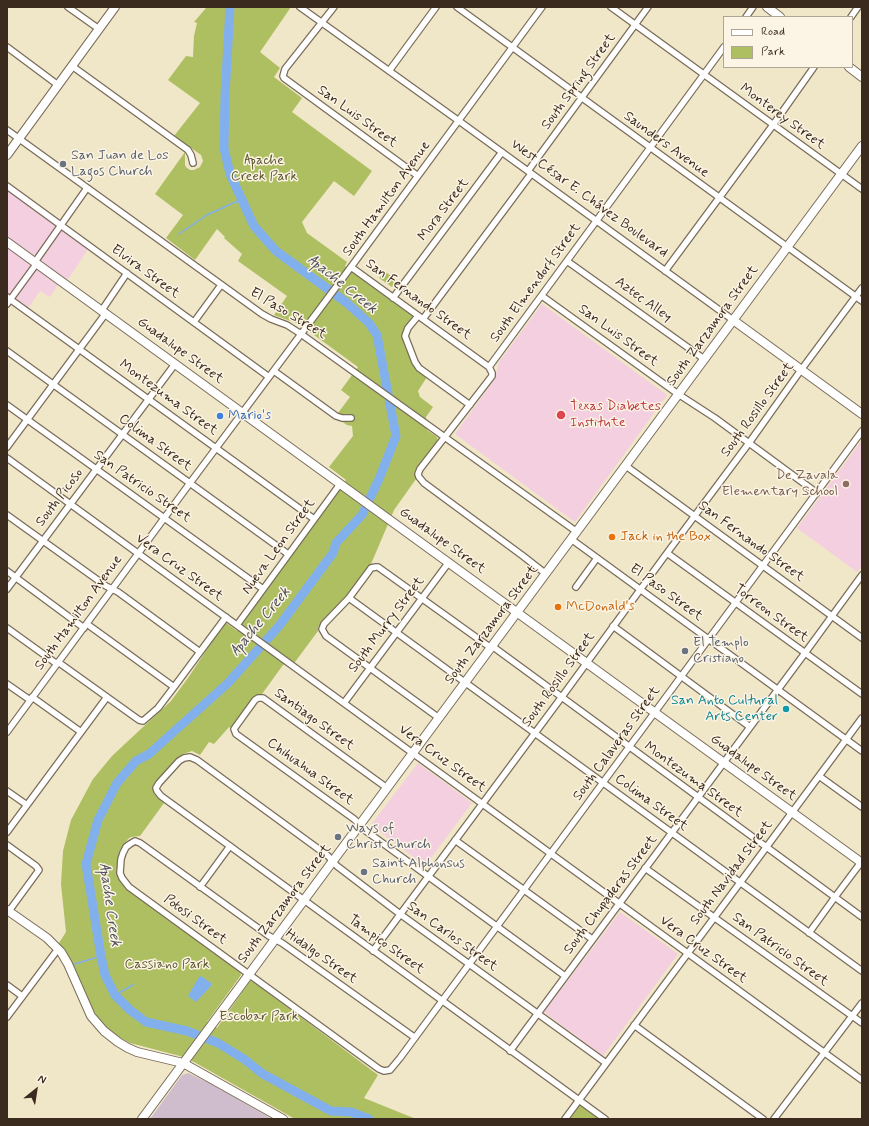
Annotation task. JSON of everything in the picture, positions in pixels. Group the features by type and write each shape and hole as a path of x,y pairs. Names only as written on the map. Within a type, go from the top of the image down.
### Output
{"main road":[{"path":"7,155 115,7"},
{"path":"767,7 779,16"},
{"path":"850,68 862,76"},
{"name":"South Zarzamora Street","path":"142,1119 862,146"},
{"name":"Guadalupe Street","path":"7,242 862,862"},
{"name":"West César E. Chávez Boulevard","path":"733,320 862,414"},
{"path":"8,910 47,938 58,949 68,964 91,1016 104,1031 128,1048 145,1054 183,1063 283,1119"}],"street":[{"path":"68,7 99,29"},
{"name":"West César E. Chávez Boulevard","path":"300,7 459,120 733,320"},
{"path":"322,23 334,7"},
{"path":"389,71 436,7"},
{"name":"Saunders Avenue","path":"457,7 862,301"},
{"name":"South Hamilton Avenue","path":"7,732 542,7"},
{"name":"Monterey Street","path":"611,7 862,189"},
{"name":"South Spring Street","path":"470,404 419,368 415,362 405,336 408,328 421,318 530,172 648,7"},
{"path":"747,16 754,7"},
{"path":"852,16 858,7"},
{"name":"San Luis Street","path":"322,23 285,69 283,76 286,80 418,176"},
{"path":"7,47 58,85"},
{"name":"South Elmendorf Street","path":"546,574 424,483 418,474 420,469 492,376 489,367 723,48"},
{"path":"72,66 188,150 192,155 193,163"},
{"path":"665,271 813,68"},
{"name":"El Paso Street","path":"7,130 220,285 262,314 287,325 301,334 577,532"},
{"name":"Mora Street","path":"393,298 502,152"},
{"name":"Elvira Street","path":"7,186 270,377"},
{"path":"8,300 87,188"},
{"name":"Aztec Alley","path":"567,261 704,359"},
{"name":"San Fernando Street","path":"349,269 393,298 489,367"},
{"path":"7,447 80,349 127,273"},
{"path":"194,322 220,285"},
{"name":"South Rosillo Street","path":"373,951 862,288"},
{"name":"San Luis Street","path":"542,296 678,394 715,418 817,493"},
{"name":"Montezuma Street","path":"8,300 80,349 314,519"},
{"name":"Colima Street","path":"7,350 288,554"},
{"name":"South Picoso","path":"7,589 175,364"},
{"path":"274,372 336,416 351,418"},
{"name":"San Patricio Street","path":"7,405 263,589"},
{"name":"South Calaveras Street","path":"390,1070 862,431"},
{"name":"Vera Cruz Street","path":"7,458 862,1080"},
{"name":"San Fernando Street","path":"626,466 862,638"},
{"name":"Nueva Leon Street","path":"237,625 340,484"},
{"path":"7,515 106,586 118,592 200,652"},
{"name":"El Paso Street","path":"571,539 862,750"},
{"name":"Torreon Street","path":"667,553 862,694"},
{"path":"576,587 597,558"},
{"name":"South Murry Street","path":"344,703 449,562"},
{"name":"Montezuma Street","path":"349,598 371,568 378,567 491,647 862,918"},
{"path":"7,571 174,688"},
{"name":"South Chupaderas Street","path":"510,1051 861,579"},
{"path":"349,598 322,627 322,630 326,636 439,718"},
{"name":"Colima Street","path":"349,598 862,971"},
{"path":"7,628 139,720 143,721 158,708 174,688 226,617"},
{"path":"613,626 750,727"},
{"path":"7,684 81,732"},
{"path":"7,832 107,697"},
{"name":"Santiago Street","path":"234,731 235,727 255,700 258,698 263,698 387,788"},
{"name":"South Navidad Street","path":"564,1119 862,718"},
{"name":"Chihuahua Street","path":"234,731 236,734 354,819 366,831 428,877 565,976"},
{"name":"San Carlos Street","path":"156,788 179,761 187,757 193,758 328,856 337,866 400,914 606,1063"},
{"path":"819,776 862,807"},
{"name":"Tampico Street","path":"156,788 161,796 605,1119"},
{"path":"7,791 27,805"},
{"path":"455,840 592,939"},
{"name":"Hidalgo Street","path":"135,841 140,842 200,887 269,936 282,943 414,1038"},
{"name":"Potosi Street","path":"135,841 126,847 121,859 120,873 129,887 379,1070 390,1070"},
{"path":"7,845 36,866 39,870 8,910"},
{"path":"200,887 230,846"},
{"path":"809,933 834,897 862,862"},
{"name":"San Patricio Street","path":"646,868 862,1023"},
{"path":"7,1017 58,949"},
{"path":"7,985 22,996"},
{"path":"774,1119 862,1003"},
{"path":"634,1025 763,1119"}],"shaded area":[{"path":"7,190 88,249 69,278 57,286 50,297 40,291 28,308 7,293"},
{"name":"Texas Diabetes Institute","path":"542,304 667,395 575,522 455,434 495,379 499,362"},
{"name":"De Zavala Elementary School","path":"862,440 862,566 857,572 797,528"},
{"path":"418,763 472,803 425,866 371,825"},
{"path":"620,912 678,954 603,1056 544,1012"},
{"path":"188,1073 211,1084 272,1119 150,1119 182,1075"}],"green space":[{"name":"Apache Creek Park","path":"205,7 291,7 260,52 280,68 274,77 302,98 292,112 372,171 354,196 334,181 302,222 307,233 347,262 345,266 413,316 413,319 403,331 403,338 409,353 427,377 418,391 420,397 433,407 426,417 427,430 437,437 438,440 416,469 416,479 394,510 371,564 347,595 318,627 318,631 295,662 283,665 262,694 255,696 231,728 229,727 214,744 209,742 200,755 192,751 183,754 170,766 155,784 153,790 154,794 164,803 140,836 131,837 128,839 119,852 117,872 122,882 133,893 240,972 241,975 207,1022 217,1028 250,981 254,982 378,1075 364,1098 416,1119 295,1119 194,1062 180,1056 130,1043 112,1033 97,1016 89,1003 77,973 59,943 66,932 61,884 63,851 71,820 93,779 112,756 171,701 225,622 237,631 346,480 329,467 353,436 352,426 347,425 335,417 350,397 341,390 358,367 299,324 274,315 287,296 238,261 242,254 224,238 225,237 217,229 195,260 166,238 183,215 155,194 185,152 185,165 190,170 200,167 203,161 201,155 174,136 200,103 168,80 186,56 193,57 194,36 197,23 194,22 206,8"},
{"path":"384,271 397,280 392,287 379,278"},
{"path":"580,1105 599,1119 570,1119"}],"water":[{"path":"201,976 211,983 211,986 196,1002 188,996"}],"waterway":[{"name":"Apache Creek","path":"230,7 225,96 224,148 230,174 254,226 276,251 347,303 369,323 377,335 396,436 379,479 362,515 336,543 333,553 279,626 228,683 149,754 136,761 117,783 98,820 86,864 105,975 115,995 130,1010 146,1022 187,1031 218,1043 244,1059 263,1074 331,1111 351,1112 369,1119"},
{"path":"179,234 207,215 242,199"},
{"path":"75,964 101,956"},
{"path":"115,995 133,985"}],"place":[{"name":"San Juan de Los Lagos Church","path":"63,164"},
{"name":"Texas Diabetes Institute","path":"561,415"},
{"name":"Mario's","path":"220,416"},
{"name":"De Zavala Elementary School","path":"846,484"},
{"name":"Jack in the Box","path":"612,537"},
{"name":"McDonald's","path":"558,607"},
{"name":"El Templo Cristiano","path":"685,651"},
{"name":"San Anto Cultural Arts Center","path":"786,709"},
{"name":"Ways of Christ Church","path":"338,837"},
{"name":"Saint Alphonsus Church","path":"364,872"}],"park label":[{"name":"Cassiano Park","path":"167,965"},
{"name":"Escobar Park","path":"259,1017"}]}
